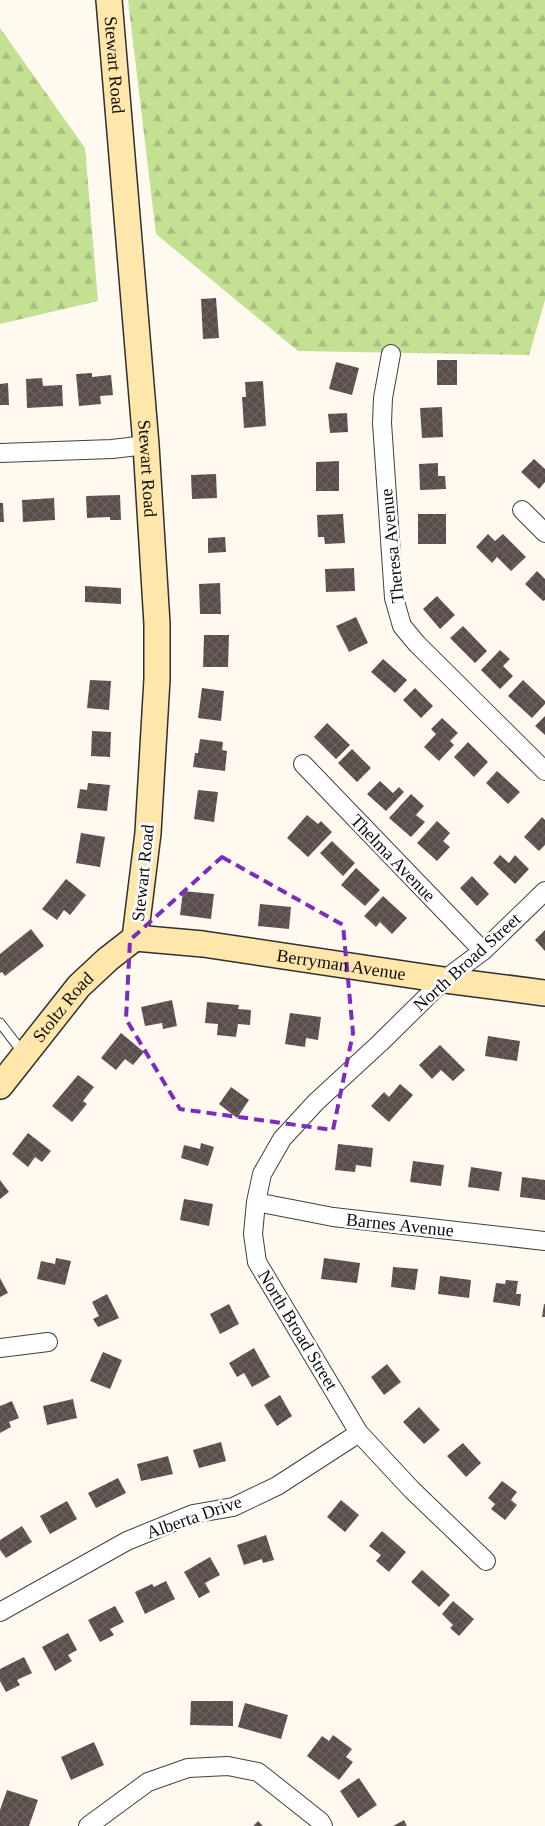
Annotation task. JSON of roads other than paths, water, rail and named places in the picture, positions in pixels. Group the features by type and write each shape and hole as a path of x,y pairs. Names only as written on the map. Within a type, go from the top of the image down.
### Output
{"street":[{"name":"Stewart Road","path":"110,0 146,445 157,624 157,679 148,833 135,938"},
{"name":"Theresa Avenue","path":"391,354 383,398 382,423 394,598 402,626 417,644 545,771"},
{"path":"0,452 112,449 146,445"},
{"path":"522,510 545,533"},
{"name":"Thelma Avenue","path":"303,764 483,951"},
{"name":"North Broad Street","path":"486,1561 412,1490 359,1433 257,1262 253,1234 256,1202 262,1174 282,1139 316,1102 444,980 483,951 545,891"},
{"name":"Berryman Avenue","path":"135,938 203,944 545,993"},
{"name":"Stoltz Road","path":"0,1086 80,986 108,959 135,938"},
{"name":"Barnes Avenue","path":"256,1202 333,1217 545,1241"},
{"path":"0,1348 48,1342"},
{"name":"Alberta Drive","path":"0,1612 126,1541 192,1514 233,1506 276,1486 359,1433"},
{"path":"88,1826 148,1782 188,1768 228,1766 258,1772 320,1821 323,1826"}],"lane":[{"path":"0,1023 24,1054"}]}
